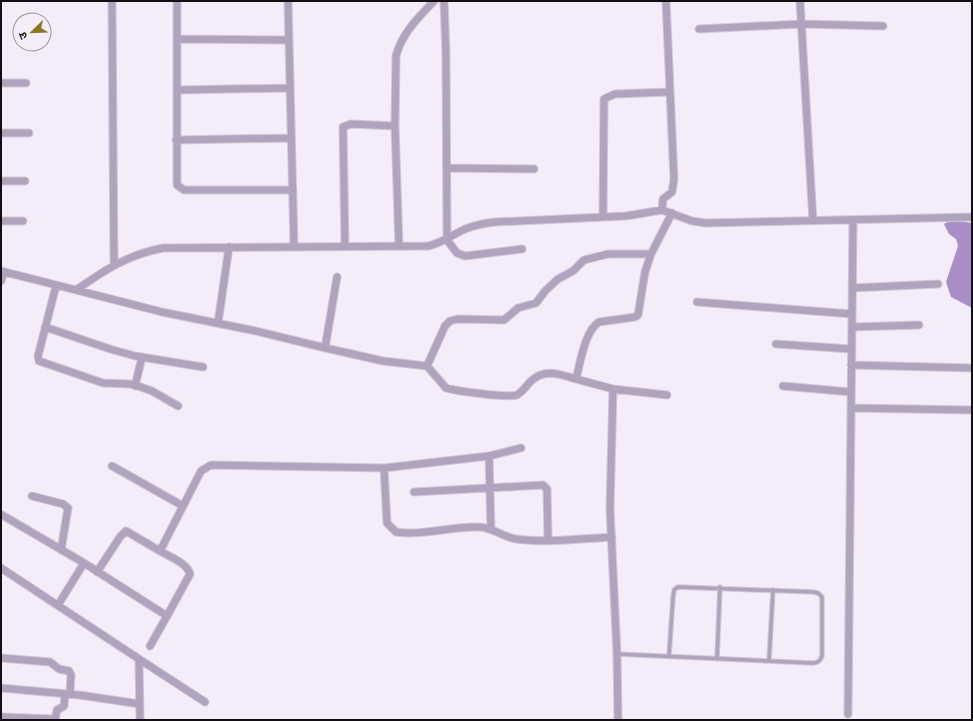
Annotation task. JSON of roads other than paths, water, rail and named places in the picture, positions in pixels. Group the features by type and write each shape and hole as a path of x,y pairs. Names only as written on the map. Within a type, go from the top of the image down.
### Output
{"street":[{"path":"112,1 114,265"},
{"path":"177,1 176,181 179,188 184,190 292,190"},
{"path":"288,1 294,246"},
{"path":"399,246 395,126 395,70 399,44 406,31 434,1"},
{"path":"444,1 446,55 447,240 457,253 465,256 522,249"},
{"path":"662,210 663,199 672,192 674,179 666,1"},
{"path":"800,1 813,221"},
{"path":"699,29 802,24 883,26"},
{"path":"177,40 289,40"},
{"path":"1,84 26,83"},
{"path":"177,90 290,88"},
{"path":"603,217 604,99 615,94 670,92"},
{"path":"345,246 343,127 351,124 395,126"},
{"path":"1,133 29,133"},
{"path":"176,140 291,138"},
{"path":"447,168 534,169"},
{"path":"1,181 25,181"},
{"path":"76,290 114,265 141,252 163,248 428,246 447,240 466,229 496,222 626,216 662,210 692,222 705,223 972,217"},
{"path":"576,379 588,335 594,325 599,322 635,317 638,315 651,254 672,213"},
{"path":"848,714 852,220"},
{"path":"1,221 23,221"},
{"path":"218,323 229,247"},
{"path":"427,366 445,326 450,321 457,319 504,320 518,308 536,303 546,290 558,280 573,271 584,260 608,254 651,254"},
{"path":"1,281 2,272 162,312 218,323 383,361 427,366 446,388 511,396 521,392 537,377 551,372 613,389 667,395"},
{"path":"325,348 337,277"},
{"path":"852,288 938,284"},
{"path":"56,286 38,356 39,361 103,383 135,386 152,391 178,406"},
{"path":"697,302 852,314"},
{"path":"852,327 919,325"},
{"path":"45,327 110,349 142,357 203,367"},
{"path":"776,344 851,349"},
{"path":"135,386 142,357"},
{"path":"851,365 972,368"},
{"path":"783,386 851,392"},
{"path":"613,389 610,508 617,654 618,720"},
{"path":"851,408 972,410"},
{"path":"160,551 201,471 205,467 211,465 384,468 489,456 521,448"},
{"path":"489,456 491,530"},
{"path":"112,466 183,506"},
{"path":"384,468 387,523 390,528 396,532 477,527 491,530 502,536 515,539 548,540 612,538"},
{"path":"414,492 540,485 546,486 548,540"},
{"path":"32,496 63,504 68,508 61,550"},
{"path":"2,515 84,563 167,616"},
{"path":"97,572 120,537 126,531 185,566 189,570 190,574 150,646"},
{"path":"58,605 84,563"},
{"path":"1,568 205,702"},
{"path":"1,658 50,662 58,669 69,671 71,675 64,706 57,710 55,720 1,717"},
{"path":"139,659 140,720"},
{"path":"1,688 67,694 140,704"}],"lane":[{"path":"617,654 816,663 822,656 822,596 814,592 678,586 674,590 669,656"},
{"path":"717,659 720,587"},
{"path":"769,661 773,590"}]}
